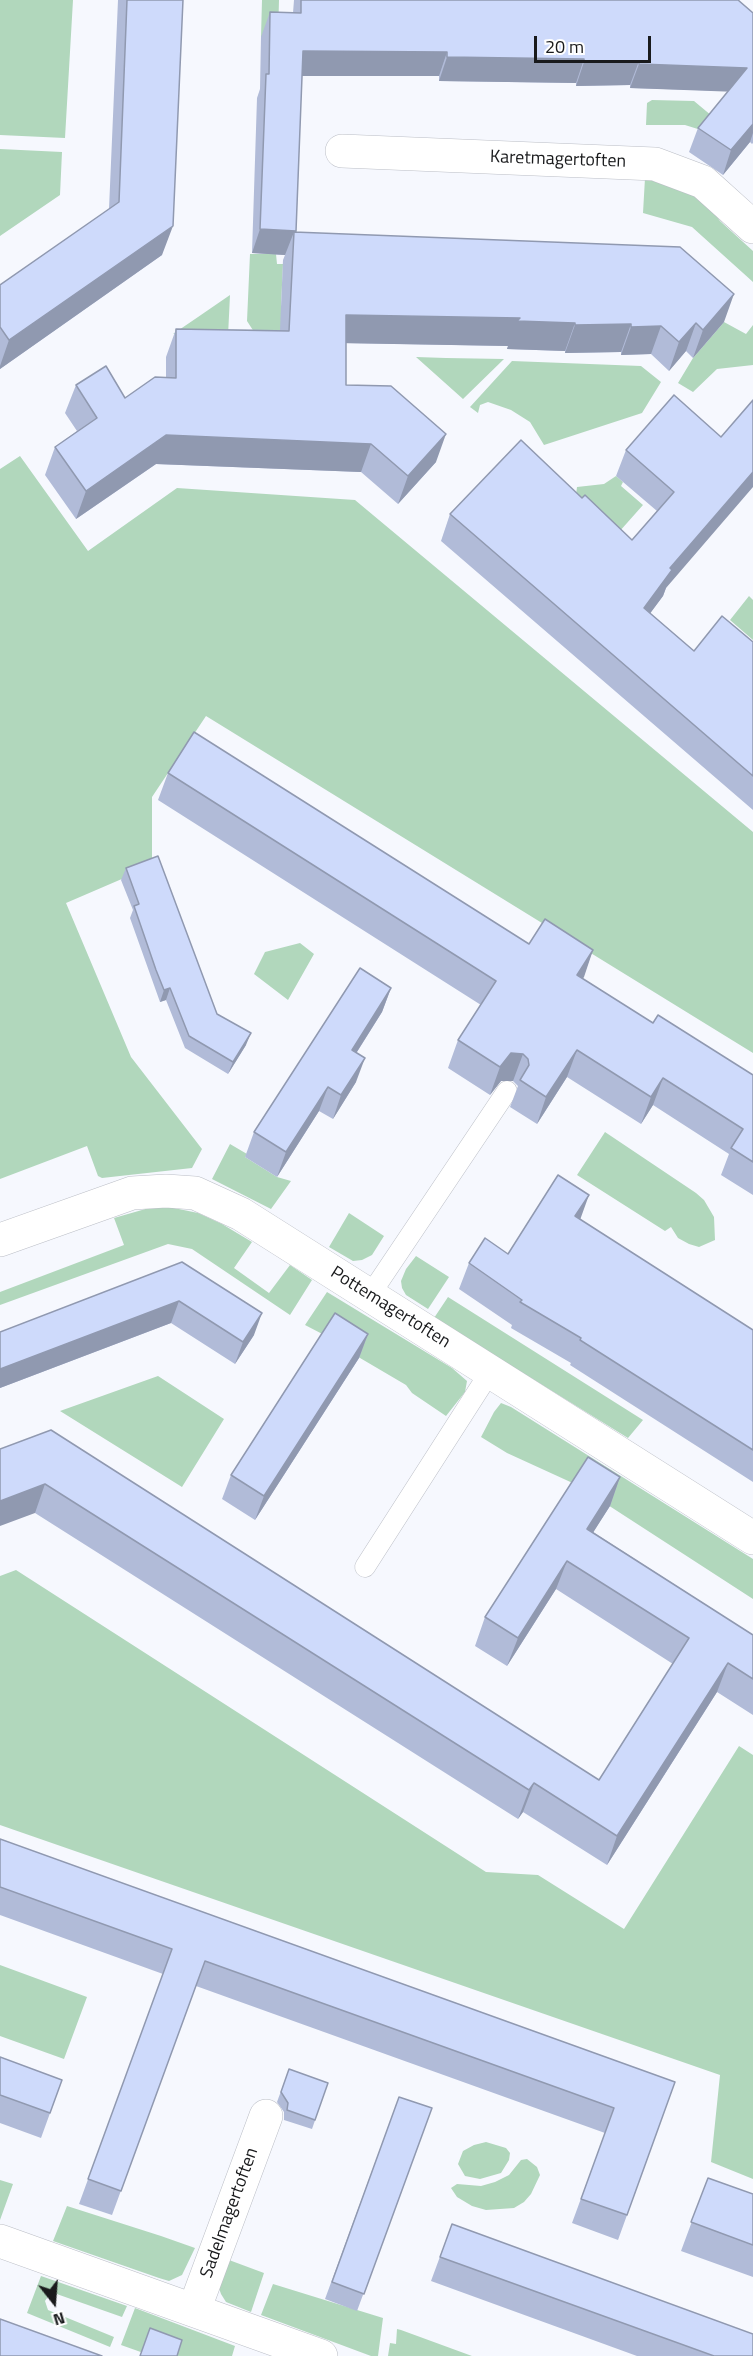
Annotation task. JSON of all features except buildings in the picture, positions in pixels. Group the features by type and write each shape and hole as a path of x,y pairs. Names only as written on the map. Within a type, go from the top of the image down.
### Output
{"street":[{"name":"Karetmagertoften","path":"342,151 655,164 703,182 753,227"},
{"name":"Pottemagertoften","path":"0,1240 132,1193 166,1191 195,1193 241,1214 753,1538"},
{"name":"Sadelmagertoften","path":"194,2310 266,2116"},
{"path":"0,2241 317,2355"}],"lane":[{"path":"370,1295 507,1091"},
{"path":"365,1566 490,1372"}],"green space":[{"path":"0,0 73,0 65,138 0,135"},
{"path":"262,0 279,0 278,37 261,37"},
{"path":"652,100 694,101 712,116 701,130 685,125 646,125 647,103"},
{"path":"0,149 62,152 60,195 0,236"},
{"path":"645,178 684,185 712,210 720,221 753,251 753,282 692,227 643,213"},
{"path":"250,254 276,254 277,264 283,264 281,306 292,340 258,338 247,321"},
{"path":"230,295 228,336 173,334 198,317"},
{"path":"724,322 746,334 753,325 753,365 717,369 693,392 678,383 693,358"},
{"path":"416,357 446,358 504,359 463,399"},
{"path":"512,361 641,366 661,382 642,413 544,445 530,422 511,410 488,402 480,405 478,413 470,407"},
{"path":"20,456 88,551 177,488 355,500 753,832 753,1053 206,716 152,797 152,866 66,903 131,1057 202,1149 192,1168 102,1178 98,1176 87,1146 0,1179 0,469"},
{"path":"616,476 623,482 621,486 643,505 619,532 576,495 577,487 604,484"},
{"path":"749,596 753,600 753,640 730,620"},
{"path":"300,943 314,954 288,1000 254,974 265,952"},
{"path":"605,1132 704,1200 714,1217 715,1240 699,1247 689,1244 678,1238 671,1227 665,1231 577,1175"},
{"path":"230,1144 247,1154 245,1157 277,1177 291,1181 271,1209 212,1179"},
{"path":"149,1208 174,1208 198,1213 252,1242 234,1268 269,1293 290,1265 312,1280 290,1315 192,1249 168,1244 0,1305 0,1292 124,1245 114,1218"},
{"path":"349,1213 384,1236 372,1255 362,1260 353,1261 329,1247"},
{"path":"416,1256 449,1277 428,1309 406,1295 402,1288 401,1281 406,1269"},
{"path":"327,1292 452,1368 467,1381 465,1392 446,1416 412,1393 406,1385 305,1325"},
{"path":"448,1297 643,1420 628,1438 434,1318"},
{"path":"158,1376 224,1419 182,1487 60,1411"},
{"path":"501,1403 511,1407 753,1559 753,1599 577,1485 507,1453 481,1437"},
{"path":"16,1570 486,1872 538,1875 624,1929 739,1746 753,1755 753,2179 711,2162 720,2075 0,1825 0,1576"},
{"path":"0,1965 87,1997 64,2059 0,2036"},
{"path":"486,2142 506,2148 510,2153 509,2160 501,2173 480,2179 465,2176 458,2164 463,2151"},
{"path":"527,2159 537,2167 540,2175 531,2194 514,2208 486,2210 472,2206 457,2197 451,2188 457,2184 481,2186 495,2182 509,2175 521,2160"},
{"path":"0,2180 13,2184 0,2220"},
{"path":"67,2206 195,2248 182,2275 169,2281 159,2278 53,2241"},
{"path":"229,2260 264,2273 251,2312 226,2302 221,2294 219,2288"},
{"path":"41,2276 127,2306 122,2317 51,2292 45,2301 48,2310 114,2337 110,2347 27,2313"},
{"path":"273,2284 383,2318 378,2356 371,2356 261,2315"},
{"path":"135,2308 235,2346 232,2356 152,2356 121,2345"},
{"path":"397,2329 472,2356 388,2356 390,2343 396,2344"}]}
